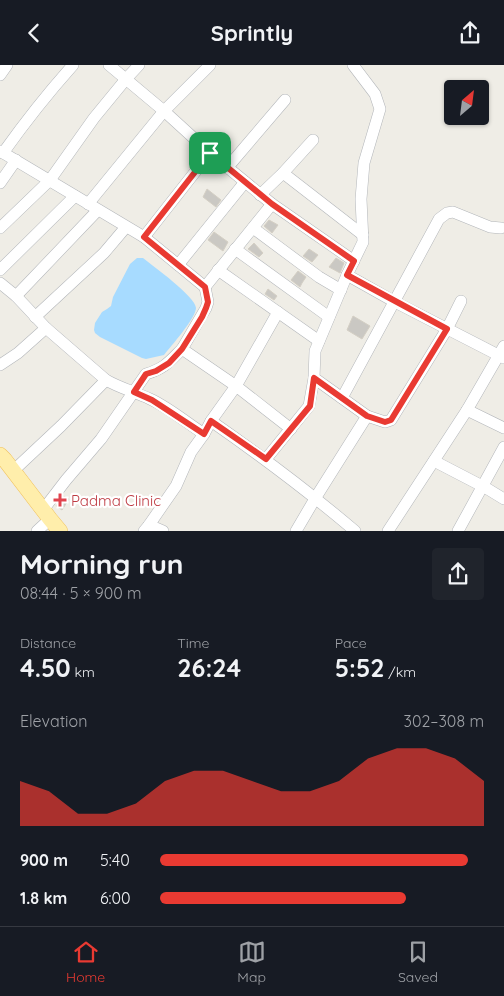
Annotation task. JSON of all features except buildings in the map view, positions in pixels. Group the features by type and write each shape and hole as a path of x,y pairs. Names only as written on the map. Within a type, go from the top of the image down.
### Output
{"main road":[{"path":"0,455 60,531"}],"street":[{"path":"0,75 7,65"},
{"path":"38,531 66,480 101,439 146,374 156,371 169,363 182,349 202,317 208,302 205,287 144,237 2,152 23,124 74,65"},
{"path":"109,65 260,195 354,261"},
{"path":"0,228 50,180 94,118 140,65"},
{"path":"16,296 93,207 164,111 210,65"},
{"path":"266,459 310,406 315,351 363,242 361,199 364,163 380,109 375,94 353,65"},
{"path":"228,168 285,101"},
{"path":"260,195 313,140"},
{"path":"144,237 210,153"},
{"path":"0,183 16,160"},
{"path":"283,173 363,235"},
{"path":"178,265 245,182"},
{"path":"0,270 75,196"},
{"path":"205,287 272,204"},
{"path":"342,398 439,219 447,213 453,212 490,227 503,226"},
{"path":"35,317 104,253 126,227"},
{"path":"253,228 318,277 341,290"},
{"path":"235,249 329,317"},
{"path":"218,270 319,341"},
{"path":"347,275 447,329 502,353 388,531"},
{"path":"0,283 16,296 46,328 106,380 152,400 204,434"},
{"path":"314,378 367,416 385,422 391,420 447,329 461,301"},
{"path":"162,531 146,528 176,486 191,452 236,386 278,312"},
{"path":"0,365 18,353 46,328"},
{"path":"182,349 236,386 291,429"},
{"path":"13,471 62,426 106,380"},
{"path":"467,410 504,427"},
{"path":"296,531 367,416"},
{"path":"211,421 316,497 355,531"},
{"path":"458,531 504,447"},
{"path":"434,461 504,499"}],"water":[{"path":"137,258 143,258 173,282 189,297 196,308 188,325 164,355 146,359 100,337 94,330 95,323 102,312 111,306 113,297 130,264"}],"place":[{"name":"Padma Clinic","path":"60,500"}],"route":[{"path":"210,153 272,204 354,261 347,275 447,329 391,420 385,422 367,416 314,378 310,406 266,459 211,421 204,434 152,400 134,392 146,374 156,371 169,363 182,349 202,317 208,302 205,287 144,237 210,153"}]}
